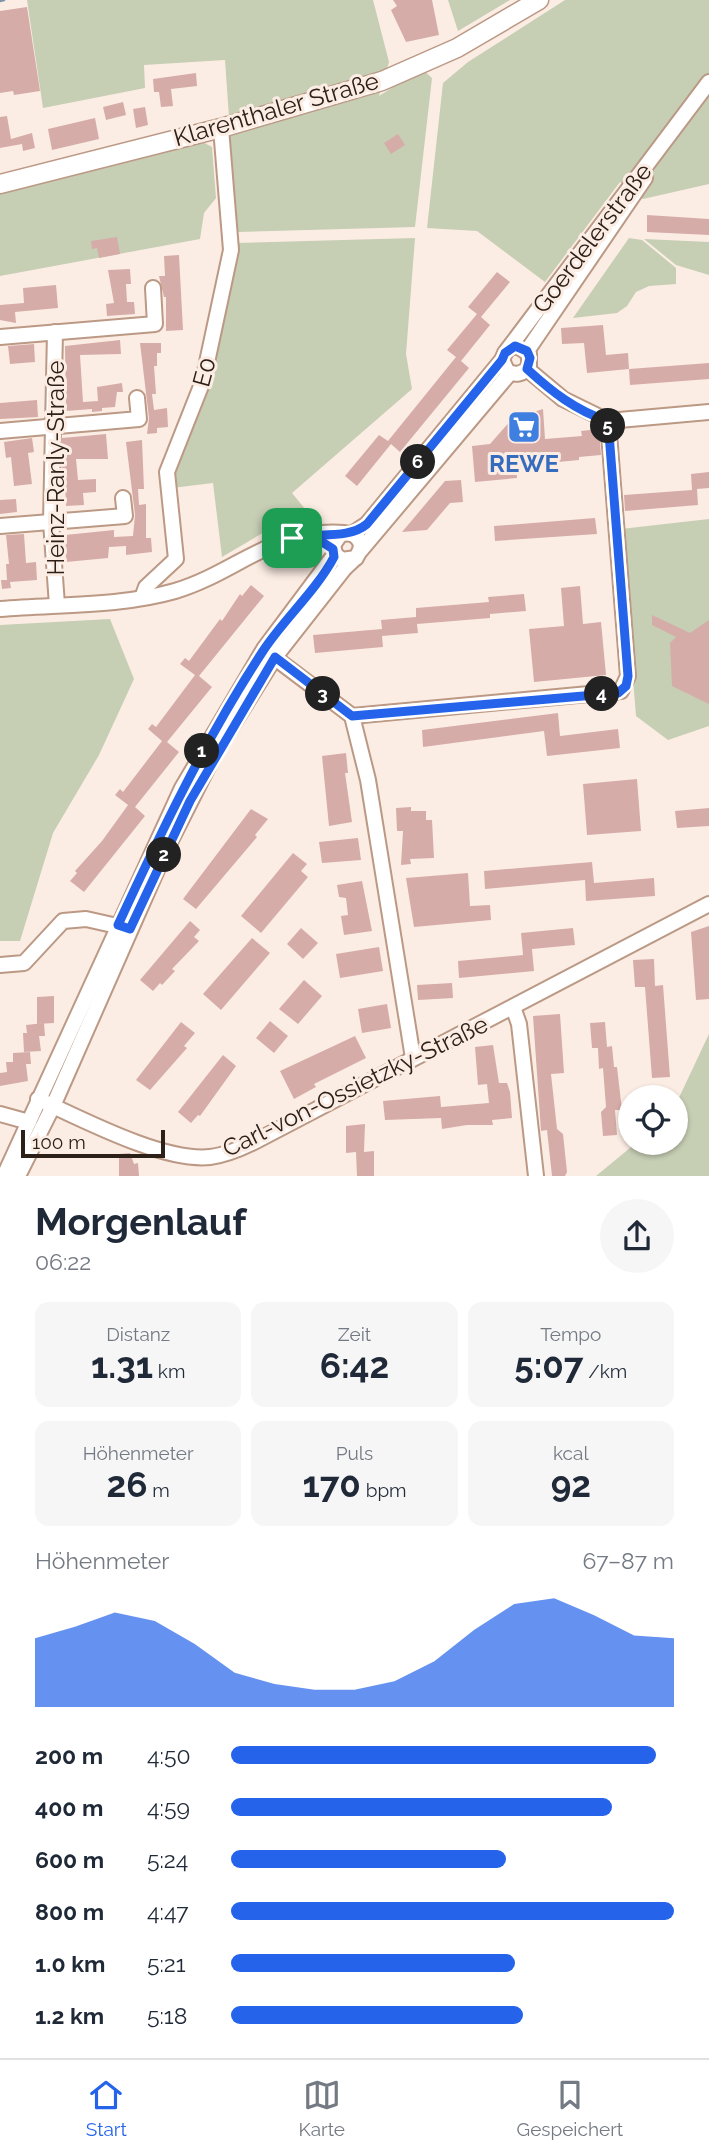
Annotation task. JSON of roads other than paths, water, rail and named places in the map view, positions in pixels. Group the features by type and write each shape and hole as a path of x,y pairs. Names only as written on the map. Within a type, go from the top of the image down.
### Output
{"main road":[{"name":"Klarenthaler Straße","path":"0,184 221,128 382,81 457,48 539,0"}],"street":[{"name":"Goerdelerstraße","path":"4,1176 38,1099 124,927 269,653 334,551 337,537 367,524 506,354 709,82"},
{"name":"E0","path":"142,598 146,586 176,559 167,472 203,381 229,262 231,239 221,128"},
{"name":"Goerdelerstraße","path":"527,351 632,199 675,129"},
{"path":"0,337 55,332 155,330 153,288"},
{"name":"Heinz-Ranly-Straße","path":"55,332 51,522 57,605"},
{"path":"519,346 527,351 530,358 527,369 519,374 510,373 506,354 519,346"},
{"path":"527,369 563,399 608,421 709,412"},
{"name":"Goerdelerstraße","path":"269,653 358,554 510,373"},
{"path":"0,431 53,425 139,425 137,398"},
{"path":"352,716 618,693 626,686 628,676 624,610 608,421"},
{"path":"0,526 51,522 125,522 123,498"},
{"path":"0,608 142,598 206,580 264,547 292,538 348,534 360,541 358,554 342,560 319,540 292,538"},
{"path":"269,653 352,716 368,780 414,1058"},
{"name":"Carl-von-Ossietzky-Straße","path":"38,1099 158,1149 192,1157 210,1157 256,1141 709,904"},
{"path":"0,965 24,963 63,921 86,919 124,927"},
{"name":"Goerdelerstraße","path":"18,1176 53,1106 124,927"},
{"name":"Carl-von-Ossietzky-Straße","path":"513,1007 519,1024 536,1176"},
{"path":"0,1114 29,1122"}],"waterway":[{"path":"0,1 4,0"}],"place":[{"name":"REWE","path":"524,427"}]}
